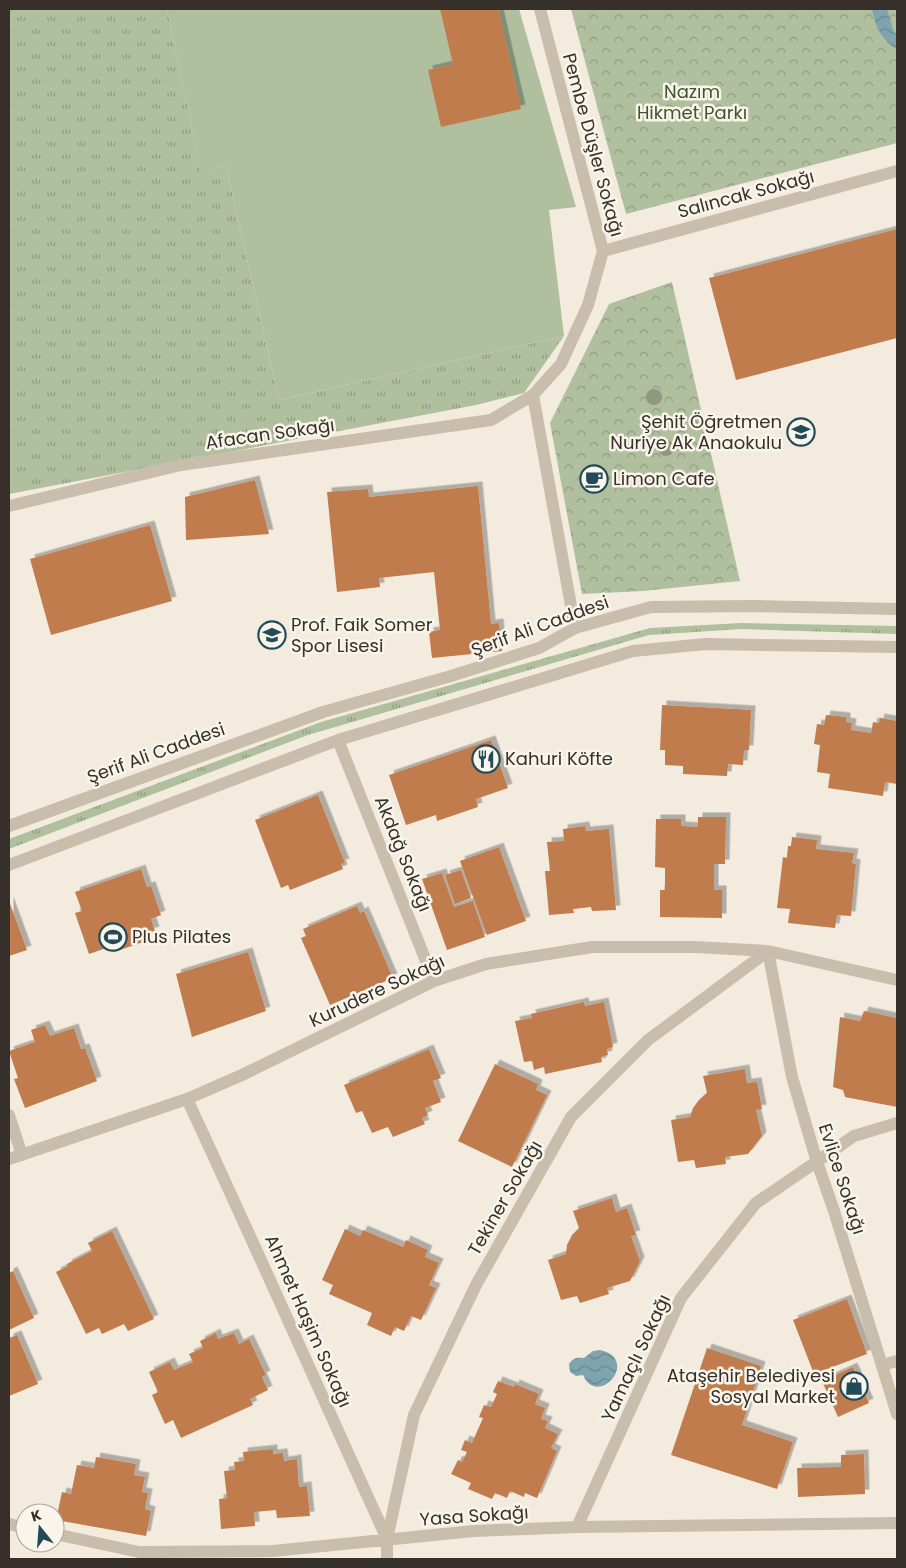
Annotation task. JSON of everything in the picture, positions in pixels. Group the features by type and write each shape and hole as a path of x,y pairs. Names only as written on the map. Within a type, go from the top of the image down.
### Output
{"street":[{"name":"Pembe Düşler Sokağı","path":"533,395 561,364 588,305 603,251 540,9"},
{"name":"Salıncak Sokağı","path":"603,251 897,171"},
{"name":"Afacan Sokağı","path":"9,506 181,465 491,420 533,395"},
{"path":"533,395 575,628"},
{"name":"Şerif Ali Caddesi","path":"9,826 323,712 451,676 539,648 575,628 651,607 756,606 897,609"},
{"path":"9,865 338,740 633,652 706,644 897,647"},
{"name":"Akdağ Sokağı","path":"338,740 434,981"},
{"name":"Kurudere Sokağı","path":"9,1159 187,1099 242,1075 434,981 486,964 592,947 695,947 768,952 897,980"},
{"name":"Evlice Sokağı","path":"768,952 792,1077 897,1414"},
{"name":"Tekiner Sokağı","path":"387,1539 414,1415 476,1285 571,1117 648,1040 768,952"},
{"name":"Ahmet Haşim Sokağı","path":"187,1099 259,1253 310,1371 387,1539 388,1559"},
{"path":"9,1115 22,1155"},
{"name":"Yamaçlı Sokağı","path":"577,1527 681,1298 756,1203 854,1136 897,1123"},
{"path":"882,1365 897,1361"},
{"name":"Yasa Sokağı","path":"65,1536 139,1552 273,1551 474,1531 577,1527 897,1522"}],"green space":[{"path":"9,9 167,9 201,171 226,166 279,400 564,336 524,393 476,405 9,494"},
{"path":"167,9 519,9 576,207 549,210 564,336 279,400 226,166 201,172"},
{"name":"Nazım Hikmet Parkı","path":"571,9 897,9 897,143 626,214"},
{"path":"672,282 740,581 643,591 582,594 550,423 609,304"},
{"path":"741,623 897,626 897,634 741,629 649,635 308,735 9,849 9,839 321,722 650,628"}],"water":[{"path":"872,9 887,9 894,32 897,34 897,50 880,32"},
{"path":"600,1350 612,1355 617,1362 617,1371 606,1384 598,1387 590,1384 583,1375 576,1376 570,1372 569,1364 574,1359 584,1358 593,1351"}],"building":[{"path":"440,9 498,9 521,109 441,127 428,70 453,64"},
{"path":"897,229 897,338 736,380 709,278"},
{"path":"255,480 269,534 186,540 185,497"},
{"path":"478,486 491,624 499,623 502,651 432,658 429,632 440,630 434,572 379,578 380,587 337,592 327,492 368,489 369,497"},
{"path":"150,525 172,601 51,635 30,559"},
{"path":"662,705 751,710 749,750 744,750 743,765 728,764 727,776 683,774 683,766 665,765 665,750 660,750"},
{"path":"826,715 846,717 846,722 852,723 851,730 871,733 873,722 879,723 880,718 897,721 897,784 885,782 883,796 828,788 830,774 817,772 820,745 814,744 817,724 824,725"},
{"path":"491,740 508,788 476,799 478,807 437,821 436,815 406,825 389,775"},
{"path":"318,795 345,863 341,864 343,869 290,890 288,885 281,888 255,820"},
{"path":"698,817 726,817 725,864 714,864 714,890 722,890 722,918 660,917 660,890 665,890 665,868 655,867 656,819 681,819 681,826 698,827"},
{"path":"585,826 586,831 609,829 616,910 592,911 591,907 573,909 574,913 549,915 545,871 550,871 547,842 564,841 563,829"},
{"path":"792,837 817,840 816,849 854,853 852,863 856,864 851,916 837,915 835,928 788,923 790,909 777,908 783,857 787,858 788,846 791,846"},
{"path":"499,847 526,921 487,935 460,861"},
{"path":"141,869 147,887 151,886 161,915 151,919 155,931 144,934 146,941 114,952 112,946 89,954 75,913 82,911 75,892"},
{"path":"461,870 471,898 455,904 445,875"},
{"path":"442,873 454,907 473,901 485,937 447,950 422,879"},
{"path":"9,901 27,950 9,956"},
{"path":"357,906 360,913 364,911 393,978 330,1005 301,938 306,936 303,929"},
{"path":"248,952 266,1011 192,1037 176,974"},
{"path":"584,1002 585,1006 604,1002 613,1047 607,1049 608,1055 601,1057 602,1062 545,1074 544,1067 534,1070 532,1061 524,1062 515,1021 532,1018 531,1014"},
{"path":"864,1011 897,1018 897,1107 845,1097 843,1090 833,1087 840,1017 860,1021"},
{"path":"45,1025 50,1036 74,1028 81,1049 85,1048 97,1081 25,1108 14,1079 18,1078 9,1051 35,1042 31,1030"},
{"path":"429,1049 441,1078 433,1081 441,1102 425,1108 428,1115 422,1118 425,1124 393,1137 388,1127 372,1133 362,1111 356,1113 344,1085"},
{"path":"495,1064 538,1084 536,1090 547,1095 512,1167 458,1141"},
{"path":"745,1069 747,1083 757,1082 762,1109 756,1110 762,1136 748,1154 725,1157 726,1164 696,1168 694,1160 678,1162 671,1120 690,1117 693,1108 707,1093 703,1076"},
{"path":"612,1198 616,1212 627,1208 636,1235 631,1236 640,1261 630,1281 607,1288 609,1294 580,1303 577,1296 561,1300 548,1260 566,1254 567,1245 572,1235 579,1228 573,1211"},
{"path":"345,1229 360,1236 363,1230 403,1247 406,1240 428,1250 425,1257 439,1263 429,1285 436,1288 421,1320 411,1316 404,1331 395,1327 391,1336 367,1325 372,1313 329,1294 333,1285 322,1280"},
{"path":"112,1231 154,1319 128,1331 124,1324 102,1334 99,1328 86,1334 56,1272 92,1251 88,1243"},
{"path":"13,1271 34,1318 9,1330 9,1273"},
{"path":"847,1299 867,1354 814,1374 793,1320"},
{"path":"216,1333 218,1339 234,1333 239,1344 249,1339 266,1375 262,1377 268,1390 250,1399 253,1405 181,1438 173,1420 165,1424 152,1395 158,1392 149,1372 170,1362 174,1370 193,1362 189,1354 203,1348 200,1341"},
{"path":"17,1335 38,1384 9,1396 9,1338"},
{"path":"707,1348 761,1366 742,1425 793,1442 777,1489 671,1455"},
{"path":"853,1367 869,1403 838,1417 822,1381"},
{"path":"498,1381 514,1387 515,1384 539,1394 535,1404 545,1408 541,1419 548,1421 545,1428 558,1434 551,1448 557,1451 537,1498 525,1493 524,1497 510,1491 507,1498 495,1493 492,1499 468,1489 471,1483 451,1474 458,1460 462,1462 467,1452 461,1450 465,1440 472,1443 483,1418 479,1417 484,1405 491,1407 497,1394 493,1392"},
{"path":"273,1449 273,1454 283,1453 284,1461 297,1459 299,1487 307,1486 310,1516 277,1518 276,1510 254,1512 255,1526 221,1529 219,1499 227,1498 224,1471 235,1470 234,1462 244,1461 243,1452"},
{"path":"864,1454 865,1494 798,1497 797,1468 841,1467 841,1455"},
{"path":"96,1457 136,1464 134,1475 145,1477 142,1492 148,1493 145,1509 151,1511 146,1536 65,1522 65,1503 60,1503 62,1492 71,1494 77,1465 94,1468"}],"place":[{"name":"Şehit Öğretmen Nuriye Ak Anaokulu","path":"801,432"},
{"name":"Limon Cafe","path":"594,479"},
{"name":"Prof. Faik Somer Spor Lisesi","path":"272,635"},
{"name":"Kahuri Köfte","path":"486,759"},
{"name":"Plus Pilates","path":"113,937"},
{"name":"Ataşehir Belediyesi Sosyal Market","path":"854,1386"}]}
